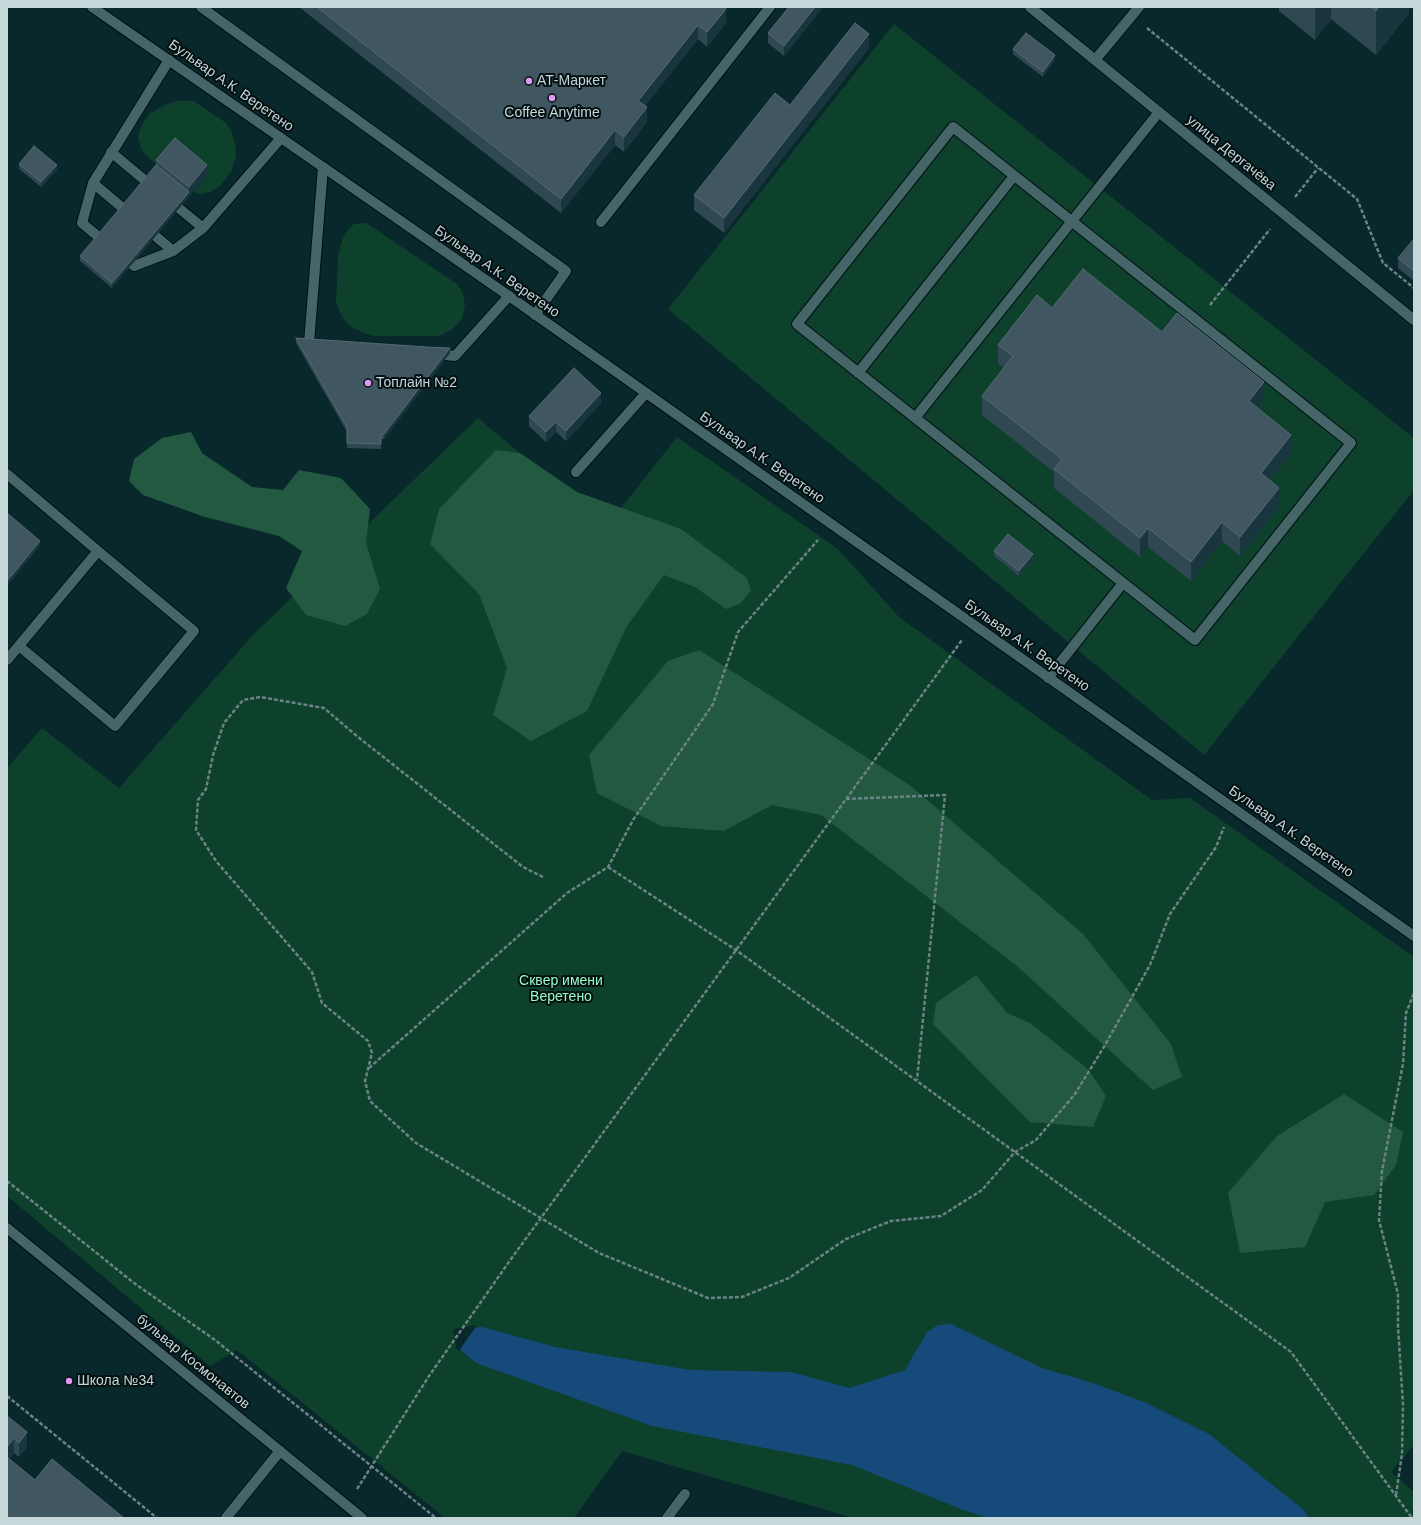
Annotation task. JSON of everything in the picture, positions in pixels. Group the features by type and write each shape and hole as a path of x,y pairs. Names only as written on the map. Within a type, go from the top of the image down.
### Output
{"street":[{"name":"Бульвар А.К. Веретено","path":"92,7 509,296 1414,936"},
{"path":"201,7 566,270 535,315"},
{"path":"601,222 770,7"},
{"name":"улица Дергачёва","path":"1030,7 1414,320"},
{"path":"1095,60 1139,7"},
{"path":"169,60 93,183 82,223 134,266 173,251 203,228 281,138"},
{"path":"915,418 1159,112"},
{"path":"953,127 1071,222 1351,443 1195,640 797,324 953,127"},
{"path":"111,152 203,228"},
{"path":"323,167 309,343 332,345"},
{"path":"858,373 1014,176"},
{"path":"93,183 173,251"},
{"path":"424,353 454,356 509,296"},
{"path":"576,472 646,393"},
{"path":"7,474 194,631 115,726 19,646"},
{"path":"7,660 98,551"},
{"path":"1048,678 1123,583"},
{"name":"бульвар Космонавтов","path":"7,1228 362,1518"},
{"path":"226,1518 280,1452"},
{"path":"667,1518 685,1494"}],"path":[{"path":"1132,16 1357,199 1383,263 1414,288"},
{"path":"1197,321 1318,168"},
{"path":"369,1068 475,976 567,893 608,867 633,820 713,704 738,632 832,525"},
{"path":"347,1505 429,1376 511,1259 973,625"},
{"path":"544,877 523,867 358,737 324,708 260,697 243,700 224,723 213,755 206,789 198,800 196,830 216,861 312,972 322,1002 368,1041 372,1053 365,1081 370,1100 416,1143 599,1253 708,1298 742,1297 789,1278 846,1239 891,1221 941,1216 982,1190 1015,1152 1036,1140 1075,1094 1105,1045 1150,965 1170,914 1216,847 1233,808"},
{"path":"846,799 945,795 917,1081"},
{"path":"608,867 736,950 1291,1352 1412,1518"},
{"path":"1396,1495 1402,1454 1403,1405 1398,1326 1398,1294 1379,1220 1382,1171 1403,1064 1406,1012 1414,993"},
{"path":"7,1181 134,1283 215,1340 436,1518"},
{"path":"7,1396 157,1518"}],"green space":[{"path":"894,24 1414,438 1414,490 1204,755 668,309"},
{"path":"176,101 194,101 226,123 231,130 235,143 236,156 231,172 221,185 211,192 200,194 194,192 207,175 160,166 150,159 141,149 138,136 142,125 149,114"},
{"path":"366,223 457,284 463,293 465,305 462,319 453,329 439,336 374,336 351,327 342,317 336,302 338,257 341,243 346,232 354,224"},
{"name":"Сквер имени Веретено","path":"478,418 607,526 677,437 838,549 899,617 1152,800 1190,798 1414,957 1414,1445 1391,1472 1414,1492 1414,1518 854,1518 622,1451 574,1518 445,1518 237,1350 210,1366 7,1196 7,768 42,728 119,788 253,635"},
{"path":"191,432 202,453 252,487 283,490 299,470 341,478 370,509 366,543 380,589 367,614 345,626 306,615 286,588 302,551 279,536 205,517 143,495 129,481 134,459 162,438"},
{"path":"496,450 520,453 577,492 681,529 747,578 751,590 740,604 726,609 695,587 664,575 627,626 587,711 531,741 493,715 507,668 479,594 430,544 439,509"},
{"path":"699,650 911,786 1083,934 1171,1044 1182,1077 1153,1090 1017,966 821,815 772,805 724,831 661,826 597,793 589,755 668,661"},
{"path":"976,975 1007,1013 1030,1023 1088,1069 1106,1096 1093,1127 1030,1122 933,1024 936,1003"},
{"path":"1344,1094 1403,1132 1396,1165 1374,1195 1325,1202 1305,1247 1240,1253 1228,1193 1277,1136"}],"water":[{"path":"951,1324 1042,1368 1096,1384 1144,1402 1209,1434 1305,1511 1308,1518 988,1518 963,1510 852,1465 652,1426 476,1363 458,1348 455,1330 483,1327 555,1347 690,1370 791,1372 850,1388 905,1370 927,1332 938,1325"}],"pier":[{"path":"477,1325 459,1351 456,1348 453,1329"}],"building":[{"name":"АТ-Маркет","path":"317,7 724,7 726,9 707,32 698,25 638,101 647,107 624,137 615,130 561,199"},
{"path":"789,7 815,7 784,46 768,33"},
{"path":"1371,7 1379,7 1376,11"},
{"path":"855,23 869,34 724,218 694,195 775,93 790,105"},
{"path":"1026,33 1055,55 1043,72 1013,49"},
{"path":"175,138 207,165 189,187 156,160"},
{"path":"34,146 57,165 41,182 19,164"},
{"path":"156,165 189,192 112,283 80,256"},
{"path":"1413,240 1414,241 1414,271 1398,258"},
{"path":"1083,269 1162,332 1177,313 1264,382 1249,401 1291,435 1261,473 1279,488 1240,537 1222,522 1191,562 1148,528 1140,538 1054,469 1062,459 982,396 1013,356 998,345 1037,295 1052,308"},
{"path":"296,338 450,348 384,434 381,434 381,444 347,443 347,427"},
{"path":"574,368 601,393 566,431 556,422 546,432 529,416"},
{"path":"7,513 40,541 7,581"},
{"path":"1008,534 1033,554 1019,571 994,551"},
{"path":"7,1416 27,1432 19,1443 14,1438 7,1447"},
{"path":"7,1457 35,1480 52,1459 124,1518 7,1518"}],"place":[{"name":"АТ-Маркет","path":"529,81"},
{"name":"Coffee Anytime","path":"552,98"},
{"name":"Топлайн №2","path":"368,383"},
{"name":"Школа №34","path":"69,1381"}]}
